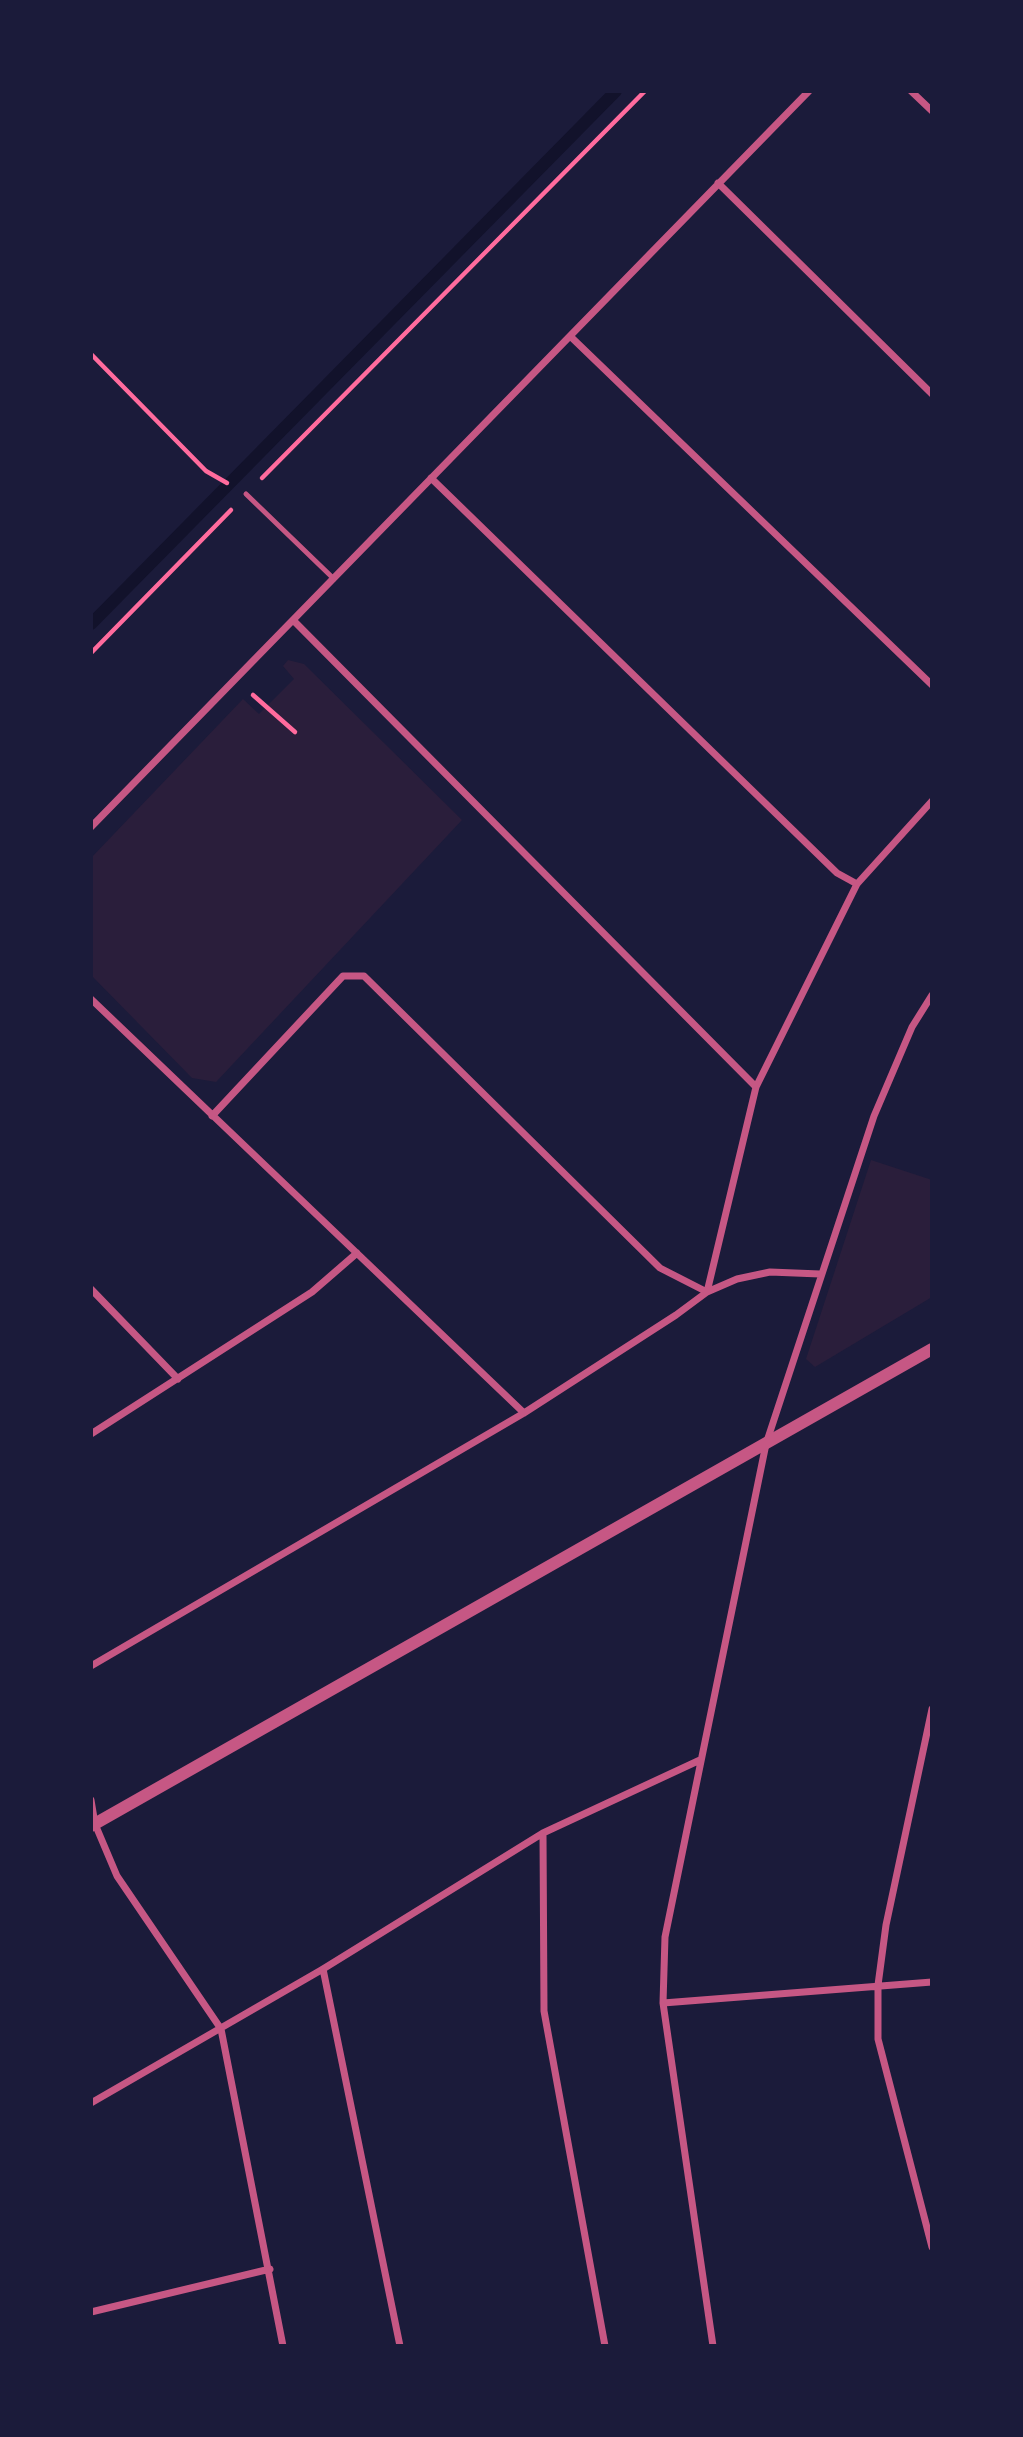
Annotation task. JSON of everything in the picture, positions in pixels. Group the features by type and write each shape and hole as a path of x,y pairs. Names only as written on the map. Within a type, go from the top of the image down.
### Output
{"street":[{"path":"91,827 809,91"},
{"path":"911,91 932,111"},
{"path":"718,183 932,394"},
{"path":"570,336 932,685"},
{"path":"431,478 836,873 857,884"},
{"path":"293,620 755,1087"},
{"path":"707,1292 755,1087 857,884 932,801"},
{"path":"212,1116 343,976 365,976 660,1268 707,1292"},
{"path":"713,2346 663,2003 665,1937 765,1444 874,1116 912,1027 932,995"},
{"path":"91,999 524,1413"},
{"path":"91,1434 312,1292 357,1253"},
{"path":"91,1666 524,1413 707,1292 737,1279 770,1272 820,1273"},
{"path":"91,1289 178,1379"},
{"path":"93,1825 932,1349"},
{"path":"932,1709 886,1925 878,1985 878,2039 932,2246"},
{"path":"91,2103 323,1969 543,1833 700,1760"},
{"path":"91,1800 93,1825 117,1876 221,2029 283,2346"},
{"path":"543,1833 544,2011 605,2346"},
{"path":"323,1969 400,2346"},
{"path":"663,2003 932,1982"},
{"path":"91,2312 270,2269"}],"lane":[{"path":"246,494 334,579"}],"path":[{"path":"91,653 645,91"},
{"path":"91,354 206,471 246,494"},
{"path":"234,678 295,732"}],"shaded area":[{"path":"288,660 304,664 462,820 216,1082 192,1078 91,975 91,858 243,699 259,714 294,679 283,666"},
{"path":"871,1160 932,1180 932,1297 815,1367 806,1359"}],"waterway":[{"path":"91,624 616,91"}]}
